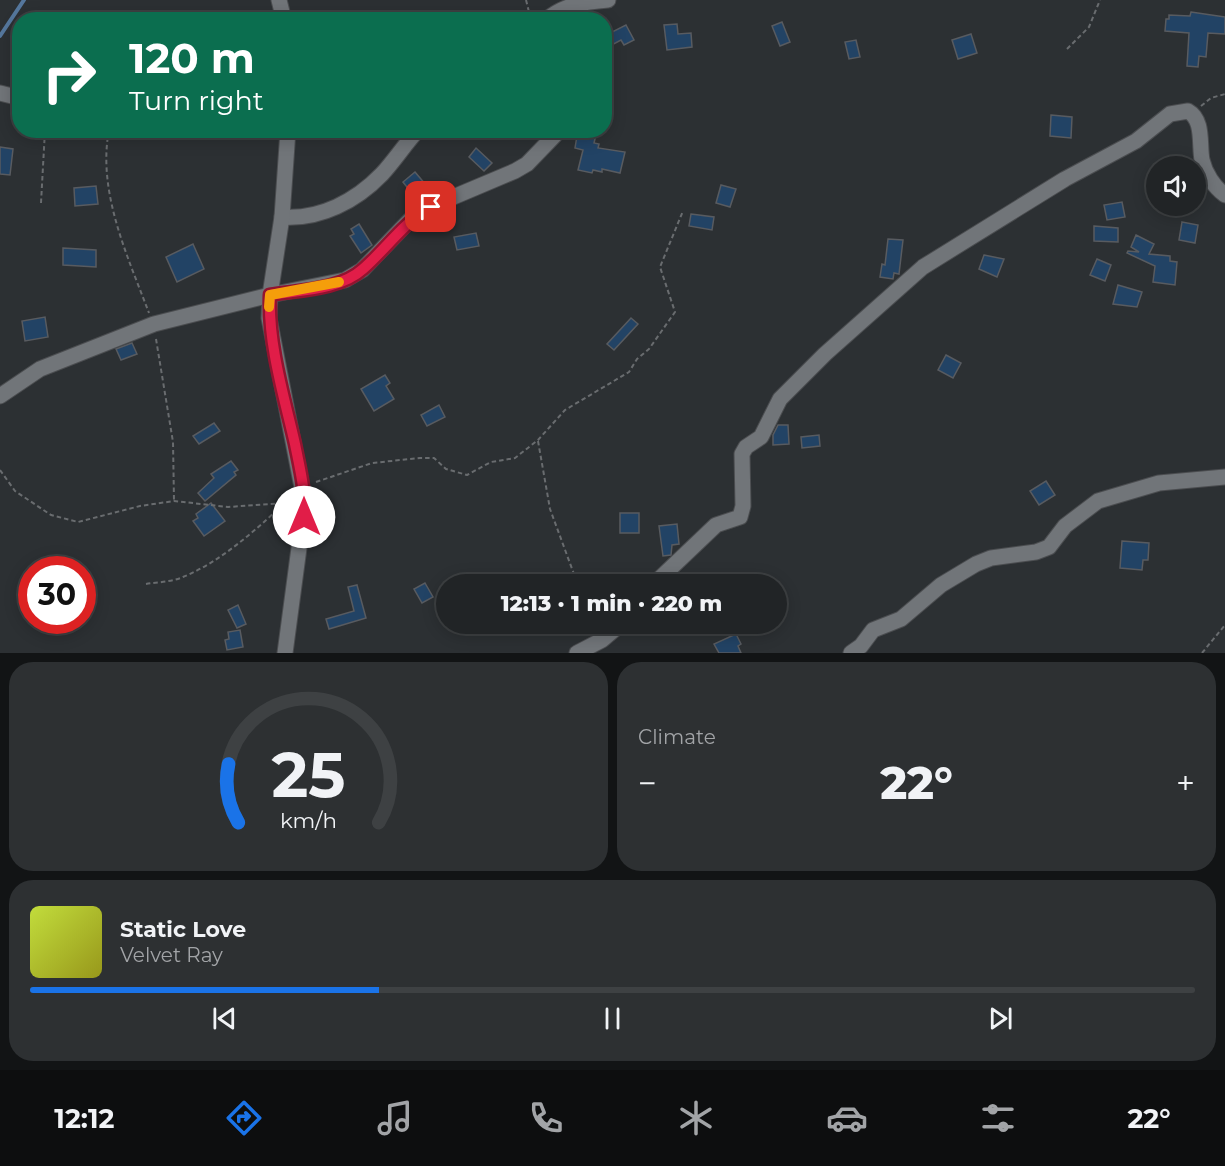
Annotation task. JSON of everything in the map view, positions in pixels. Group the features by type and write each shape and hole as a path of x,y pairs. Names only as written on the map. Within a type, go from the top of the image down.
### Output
{"street":[{"path":"558,12 579,3 608,0"},
{"path":"665,574 716,525 740,517 743,506 742,454 746,447 761,437 780,399 825,354 923,267 1065,179 1136,141 1170,114 1182,110 1192,114 1198,124 1206,168 1217,188 1225,195"},
{"path":"285,653 305,503 304,486 269,318 270,295 282,217 287,138"},
{"path":"282,217 300,218 329,212 381,176 412,138"},
{"path":"0,396 40,369 154,324 270,295 345,280 362,270 410,220 444,201 515,171 527,164 552,138"},
{"path":"851,653 861,646 873,630 901,619 941,585 976,564 991,558 1036,552 1049,547 1070,522 1098,501 1159,483 1225,477"},
{"path":"576,653 609,634"}],"path":[{"path":"1067,49 1089,27 1100,5 1100,0"},
{"path":"1192,114 1211,98 1225,94"},
{"path":"41,203 45,138"},
{"path":"109,138 108,178 115,218 123,245 154,324 173,442 174,501"},
{"path":"146,584 181,578 212,562 251,533 304,486 372,463 434,458 446,469 471,475 486,464 515,458 538,440 565,410 629,372 673,316 674,303 660,267 683,211"},
{"path":"538,440 550,509 574,574"},
{"path":"0,470 15,491 51,515 78,522 140,506 174,501 228,507 285,502"},
{"path":"1202,653 1225,625"}],"building":[{"path":"1191,12 1225,17 1225,34 1208,33 1206,57 1199,56 1198,67 1187,66 1189,33 1165,31 1166,19 1169,19 1169,15 1190,16"},
{"path":"782,22 790,42 780,46 772,26"},
{"path":"677,24 678,34 691,33 692,47 667,50 664,25"},
{"path":"626,25 634,40 624,45 621,40 612,45 612,32"},
{"path":"971,34 977,53 958,59 952,40"},
{"path":"856,40 860,57 849,59 845,42"},
{"path":"1051,115 1072,117 1071,138 1050,136"},
{"path":"577,138 595,138 594,143 599,144 598,148 625,152 620,173 602,169 602,172 593,170 592,173 578,170 583,150 575,148"},
{"path":"0,147 13,149 10,175 0,174"},
{"path":"476,148 492,163 484,171 469,157"},
{"path":"415,172 431,191 418,201 403,182"},
{"path":"721,185 736,189 730,207 716,203"},
{"path":"96,186 98,204 75,206 74,188"},
{"path":"1122,202 1125,217 1107,220 1104,205"},
{"path":"691,214 714,217 712,230 689,226"},
{"path":"1182,222 1198,225 1195,243 1179,240"},
{"path":"359,224 372,245 361,253 350,236 354,234 351,229"},
{"path":"1094,226 1118,228 1118,242 1094,241"},
{"path":"476,233 479,246 457,250 454,237"},
{"path":"1136,235 1154,244 1149,254 1170,256 1170,261 1177,262 1175,285 1153,282 1155,266 1127,253 1128,251 1139,252 1131,247"},
{"path":"888,239 903,240 899,274 894,273 893,279 880,277 882,264 885,265"},
{"path":"193,244 204,269 177,282 166,257"},
{"path":"63,248 96,250 96,267 63,265"},
{"path":"984,255 1004,259 997,277 979,269"},
{"path":"1097,259 1111,265 1105,281 1090,275"},
{"path":"1118,285 1142,292 1137,307 1113,304"},
{"path":"45,317 48,337 25,341 22,321"},
{"path":"631,318 638,324 614,350 607,344"},
{"path":"132,343 137,354 121,360 116,349"},
{"path":"946,355 961,363 953,378 938,370"},
{"path":"385,375 390,383 386,386 394,399 374,411 361,389"},
{"path":"439,405 445,417 427,426 421,415"},
{"path":"214,423 220,431 199,444 193,436"},
{"path":"778,425 788,425 789,444 773,445 773,435"},
{"path":"819,435 820,446 802,448 801,437"},
{"path":"231,461 238,470 234,472 236,475 205,501 198,493 214,478 211,474"},
{"path":"1046,481 1055,495 1039,505 1030,491"},
{"path":"211,503 225,521 204,536 193,521 198,518 196,514"},
{"path":"620,513 639,513 639,533 620,533"},
{"path":"677,524 679,544 672,545 671,555 663,556 659,526"},
{"path":"1122,541 1149,543 1148,560 1143,560 1142,570 1120,568"},
{"path":"425,583 433,597 422,603 414,589"},
{"path":"357,585 366,618 329,629 326,619 354,611 348,587"},
{"path":"238,605 246,624 237,628 228,610"},
{"path":"240,630 243,647 227,650 225,640 229,639 228,632"},
{"path":"736,634 741,644 738,646 741,653 719,653 714,644"}],"waterway":[{"path":"16,12 24,0"},
{"path":"0,36 12,18"}],"slow traffic":[{"path":"269,307 270,295 339,282"}],"route":[{"path":"304,517 304,486 274,348 269,318 270,295 345,280 362,270 410,220 431,207"}]}
